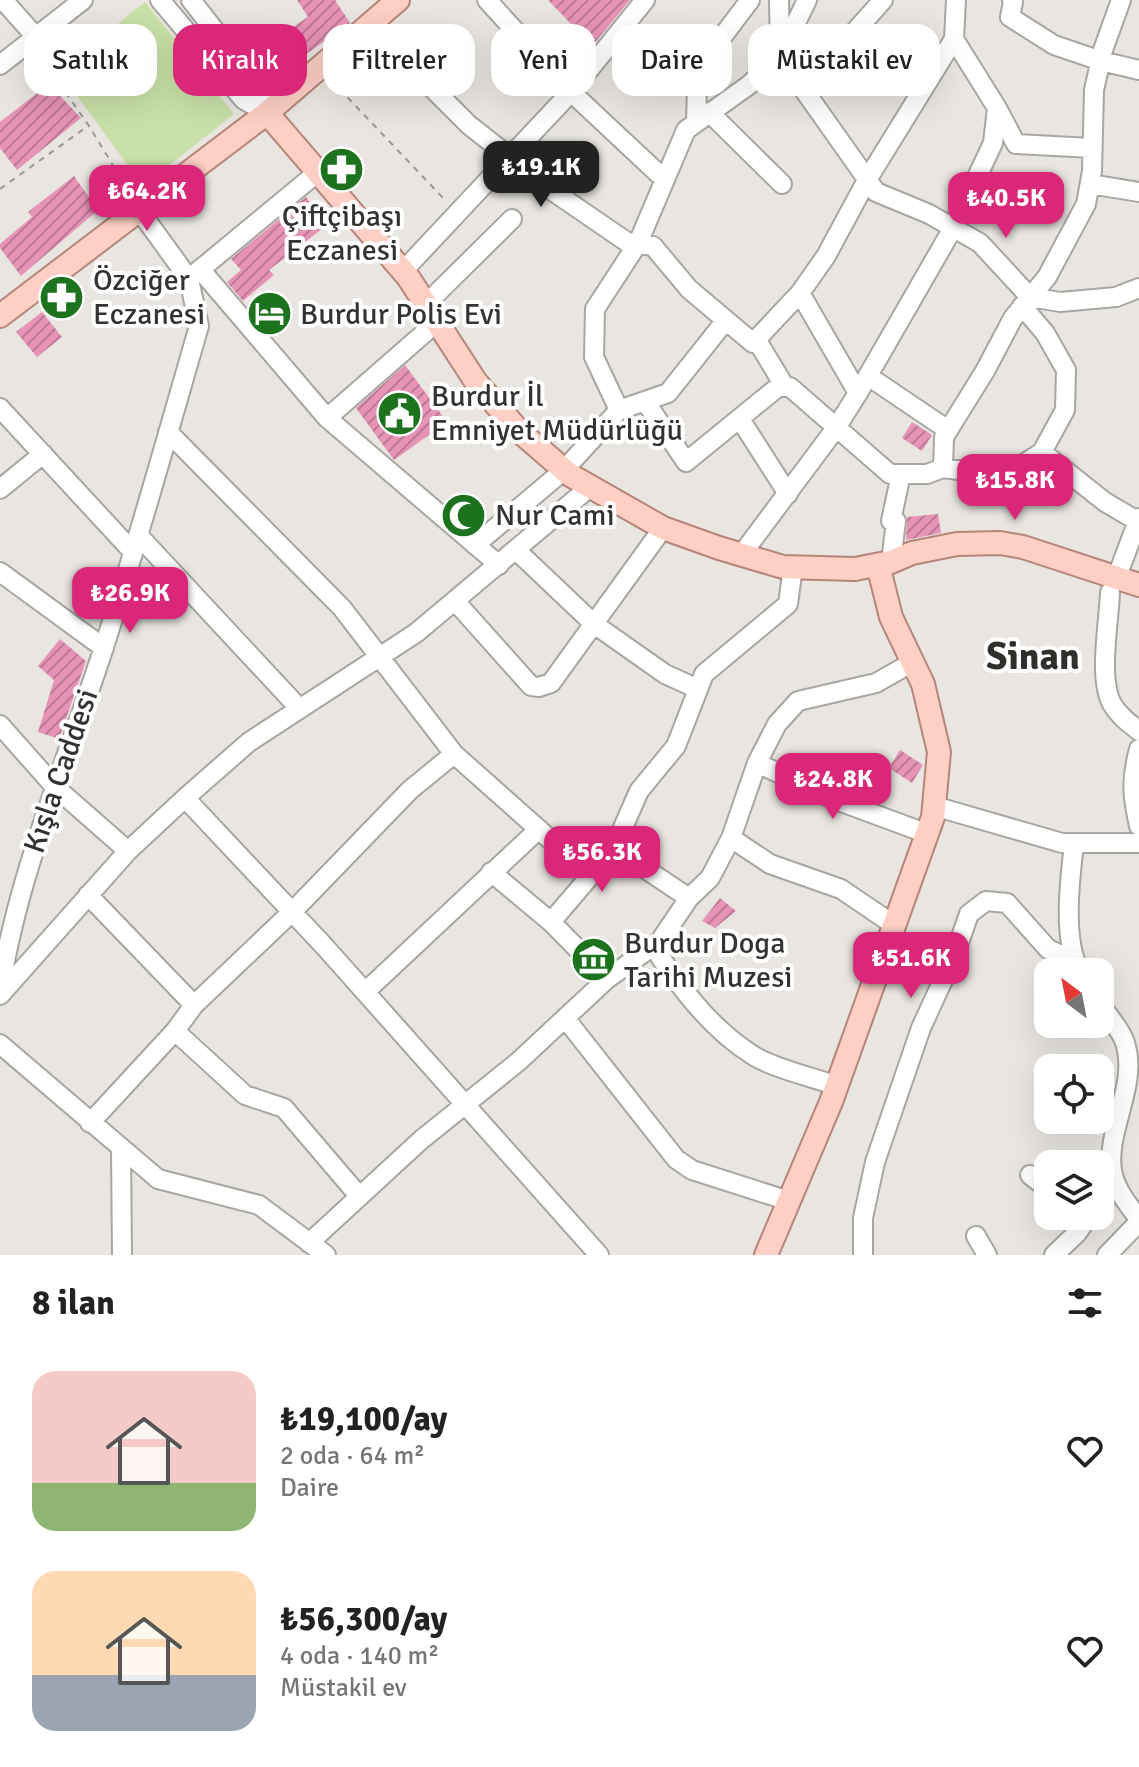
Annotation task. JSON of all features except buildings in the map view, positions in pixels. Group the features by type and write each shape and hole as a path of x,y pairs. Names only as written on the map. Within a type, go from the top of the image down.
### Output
{"main road":[{"path":"370,24 398,0"},
{"path":"0,316 267,113 323,65"},
{"path":"267,113 403,271 460,358 496,406 563,471 663,528 783,567 855,569 957,544 1000,543 1023,547 1113,585 1139,601"},
{"path":"766,1255 837,1086 928,834 934,806 939,752 923,684 891,617 884,564"},
{"path":"1113,585 1139,585"}],"street":[{"path":"3,0 24,27"},
{"path":"52,24 83,0"},
{"path":"160,0 244,100 267,113"},
{"path":"191,0 262,91 267,113"},
{"path":"487,0 509,24"},
{"path":"596,61 645,0"},
{"path":"750,0 710,53 697,86 703,117 782,184"},
{"path":"779,0 779,24"},
{"path":"795,24 807,0"},
{"path":"862,24 883,0"},
{"path":"440,96 469,125 554,192 627,242 653,246 689,289 753,343 800,293 826,256 867,180 954,39 956,0"},
{"path":"1012,0 1010,17 1054,45 1139,70"},
{"path":"943,468 944,437 1013,318 1047,277 1086,204 1090,184 1094,90 1101,61 1120,2 1139,8"},
{"path":"954,39 1016,144 1092,148"},
{"path":"0,65 24,46"},
{"path":"619,410 594,357 595,309 638,243 686,130 748,86"},
{"path":"403,271 567,96"},
{"path":"575,96 664,179"},
{"path":"645,401 686,462 778,387 790,387 890,474 927,474 943,468 1005,476 1042,452 1065,410 1066,370 1026,302 980,243 929,214 876,192 809,96"},
{"path":"742,554 836,428 953,228 993,143 997,108"},
{"path":"195,274 318,172"},
{"path":"1090,184 1139,192"},
{"path":"139,210 327,418 499,565"},
{"path":"327,418 432,312 512,219"},
{"name":"Kışla Caddesi","path":"0,989 9,936 55,787 104,648 199,326 195,274"},
{"path":"1026,302 1116,297 1139,288"},
{"path":"800,293 858,393"},
{"path":"475,545 563,471 619,410 668,393 726,320"},
{"path":"756,339 785,387"},
{"path":"868,376 948,430"},
{"path":"0,408 299,708"},
{"path":"740,419 788,494"},
{"path":"168,432 342,608 454,754 590,875"},
{"path":"1042,452 1105,502 1139,521 1113,585 1105,682 1112,704 1139,731"},
{"path":"0,489 43,454"},
{"path":"884,564 896,521 891,521 901,474"},
{"path":"0,995 128,851 249,742 416,633 590,487"},
{"path":"455,601 531,686 545,686 551,683 663,528"},
{"path":"516,550 594,624 665,674 698,689"},
{"path":"551,922 614,848 639,791 676,746 704,674 788,604 793,567"},
{"path":"0,573 104,648"},
{"path":"309,1243 421,1140 519,1061 607,979 660,941 689,898 710,878 731,838 757,763 777,724 798,701 876,683 913,662"},
{"path":"0,725 55,787 128,851"},
{"path":"1139,749 1132,795 1139,826"},
{"path":"90,1123 175,1031 194,1005 293,911 410,790 454,754"},
{"path":"757,763 836,800 928,834"},
{"path":"185,798 293,911 599,1255"},
{"path":"934,806 1062,843 1139,843"},
{"path":"365,992 539,829"},
{"path":"731,838 770,864 841,889 894,925"},
{"path":"1074,844 1070,902 1076,958"},
{"path":"614,848 689,898"},
{"path":"491,872 551,922 607,979"},
{"path":"88,895 194,1005"},
{"path":"863,1255 863,1218 869,1179 921,1028 955,954 969,914 986,901 1007,903 1048,949 1062,958"},
{"path":"653,946 675,981 725,1035 756,1058 837,1086"},
{"path":"565,1018 676,1159 692,1170 789,1201"},
{"path":"1112,1150 1128,1083 1126,1045 1114,1026"},
{"path":"175,1031 245,1095 284,1108 359,1196"},
{"path":"0,1044 158,1179 259,1205 326,1255"},
{"path":"121,1149 122,1255"},
{"path":"1030,1175 1034,1178"},
{"path":"1107,1255 1139,1220 1114,1186"},
{"path":"1054,1255 1074,1230"},
{"path":"976,1236 987,1255"}],"path":[{"path":"319,68 458,213"},
{"path":"70,96 139,210"},
{"path":"0,189 89,126"}],"green space":[{"path":"145,2 173,37 173,96 220,96 234,114 143,186 77,96 157,96 157,24 118,24"}],"place":[{"name":"Çiftçibaşı Eczanesi","path":"342,170"},
{"name":"Özciğer Eczanesi","path":"62,297"},
{"name":"Burdur Polis Evi","path":"269,314"},
{"name":"Burdur İl Emniyet Müdürlüğü","path":"400,413"},
{"name":"Nur Cami","path":"464,515"},
{"name":"Burdur Doga Tarihi Muzesi","path":"593,960"}],"district":[{"name":"Sinan","path":"1033,656"}]}
